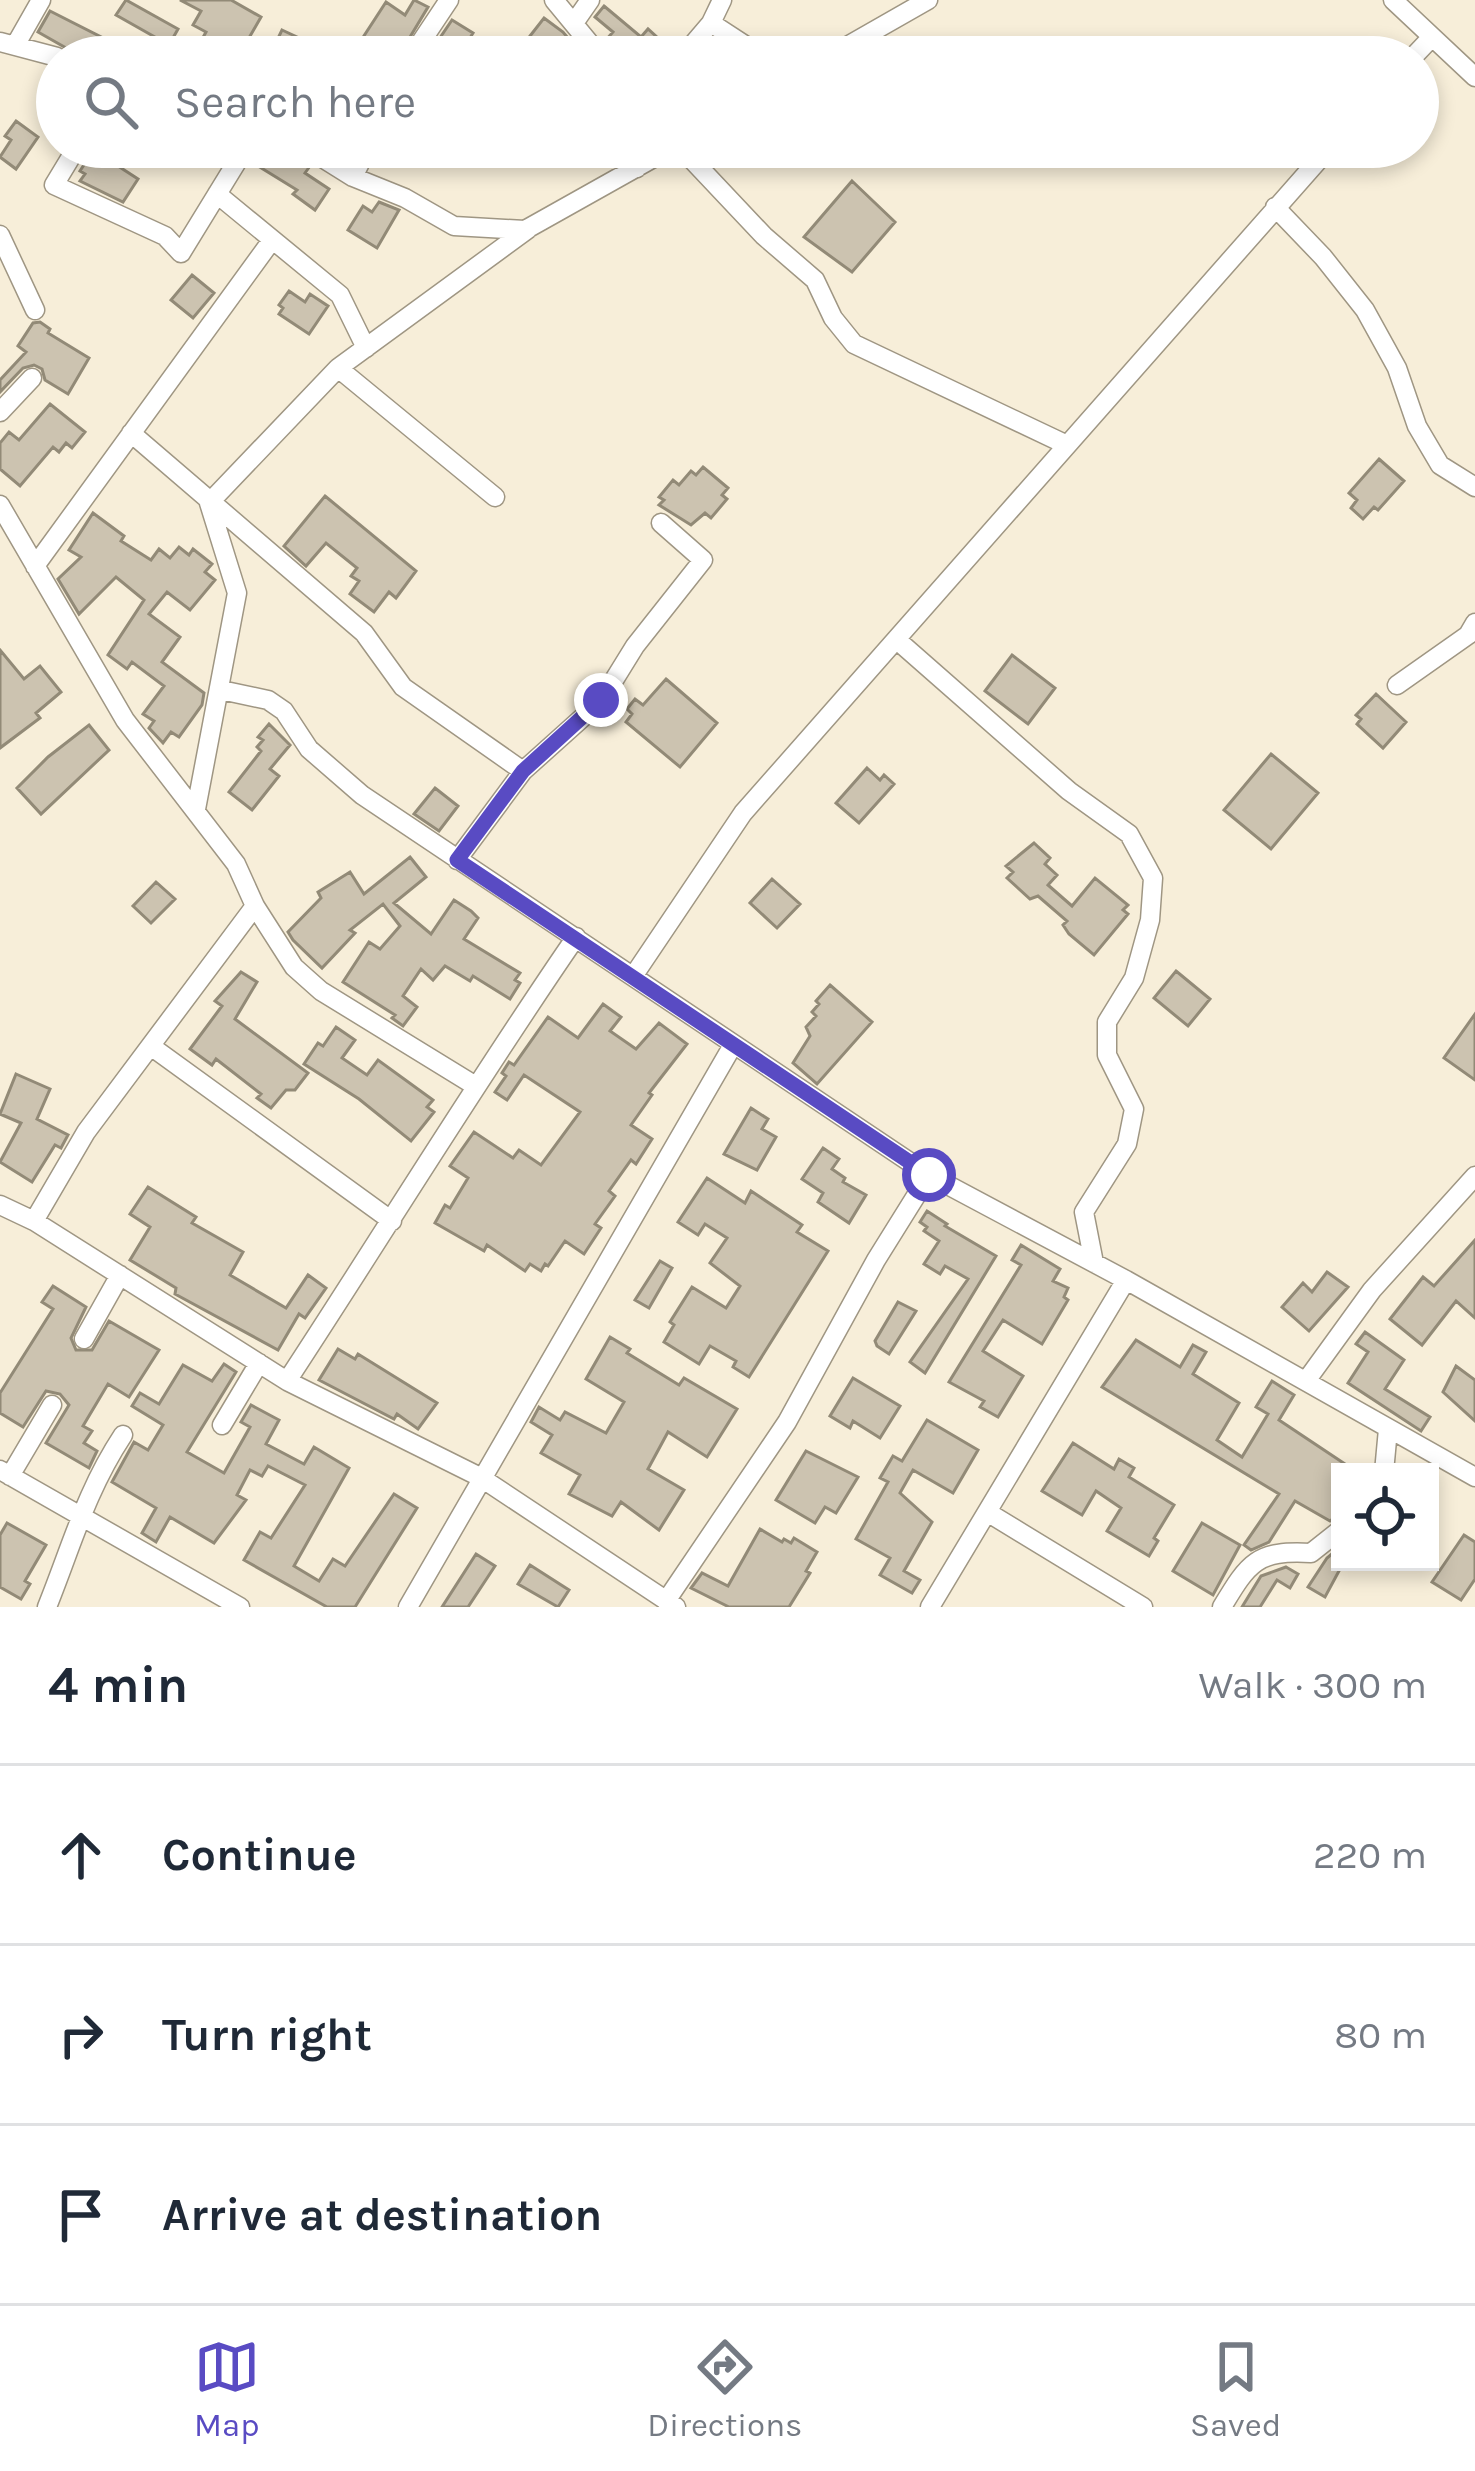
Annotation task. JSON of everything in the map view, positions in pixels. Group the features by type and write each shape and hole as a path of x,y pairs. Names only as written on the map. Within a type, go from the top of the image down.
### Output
{"street":[{"path":"36,51 4,43 40,0"},
{"path":"425,36 449,0"},
{"path":"554,0 584,36"},
{"path":"574,23 590,0"},
{"path":"700,36 722,0"},
{"path":"868,36 928,0"},
{"path":"1393,0 1429,36"},
{"path":"711,23 731,36"},
{"path":"1439,45 1475,77"},
{"path":"64,168 54,185 165,236 181,253 233,168"},
{"path":"338,168 454,226 530,227"},
{"path":"353,177 358,168"},
{"path":"209,503 338,368 530,227 637,168"},
{"path":"697,168 815,280 833,318 854,344 1067,445"},
{"path":"634,974 743,813 1311,168"},
{"path":"217,194 340,296 366,348"},
{"path":"1275,207 1323,256 1364,310 1397,368 1417,426 1440,465 1475,487"},
{"path":"0,235 35,310"},
{"path":"35,566 272,240"},
{"path":"338,368 495,496"},
{"path":"0,412 32,378"},
{"path":"131,433 364,633 403,687 523,771"},
{"path":"196,809 237,593 209,503"},
{"path":"3,519 125,720 236,864 255,906 294,967 321,991 474,1085"},
{"path":"457,860 523,771 601,700 635,646 703,560 662,524"},
{"path":"1396,685 1468,635 1475,623"},
{"path":"897,640 1069,791 1130,834 1153,878 1150,920 1134,978 1107,1022 1107,1055 1134,1109 1127,1144 1084,1212 1094,1263"},
{"path":"221,690 268,700 284,711 310,749 362,795 929,1175 1474,1474"},
{"path":"34,1221 86,1132 255,906"},
{"path":"287,1381 474,1085 576,937"},
{"path":"408,1607 733,1045"},
{"path":"152,1047 392,1221"},
{"path":"0,1205 34,1221 287,1381 480,1477 671,1604 787,1422 929,1175"},
{"path":"1306,1381 1372,1290 1475,1175"},
{"path":"84,1340 119,1275"},
{"path":"930,1607 1126,1280"},
{"path":"222,1425 259,1363"},
{"path":"52,1405 5,1473 240,1607"},
{"path":"1385,1463 1388,1429"},
{"path":"47,1607 97,1474 124,1435"},
{"path":"987,1512 1143,1607"},
{"path":"1222,1607 1255,1559 1278,1551 1312,1553 1331,1537"}],"building":[{"path":"126,0 178,29 174,36 153,36 116,15"},
{"path":"180,0 231,0 261,17 250,36 204,36 206,32 193,25 201,11"},
{"path":"414,0 428,7 411,36 364,36 386,2 405,15"},
{"path":"604,6 640,36 609,36 613,32 595,17"},
{"path":"50,11 99,36 45,36 38,32"},
{"path":"544,18 566,36 530,36"},
{"path":"452,20 473,33 471,36 441,36"},
{"path":"16,121 36,136 16,169 0,157 11,140 5,136"},
{"path":"121,168 138,179 123,202 80,181 85,174 80,171"},
{"path":"261,168 309,168 305,173 329,189 315,210 293,194 297,190"},
{"path":"852,181 895,222 852,272 804,237"},
{"path":"379,202 399,210 377,248 348,230 363,206 372,212"},
{"path":"192,275 214,293 193,318 171,300"},
{"path":"289,291 305,302 310,294 328,306 309,334 279,314"},
{"path":"33,323 50,329 48,333 89,358 68,394 45,380 42,369 34,365 23,368 0,392 0,380 26,352 18,346"},
{"path":"50,404 85,432 72,448 66,443 59,452 53,447 20,486 0,469 0,443 9,432 19,440"},
{"path":"1379,459 1404,481 1363,519 1351,508 1357,500 1349,493"},
{"path":"703,467 728,488 722,495 727,499 711,518 705,513 691,525 659,505 664,500 659,497 673,480 679,485 691,471 696,475"},
{"path":"325,496 416,571 396,598 389,592 374,612 350,594 359,581 351,576 357,568 326,543 306,566 284,546"},
{"path":"93,513 124,536 121,541 151,560 159,549 170,558 179,547 189,555 193,549 212,564 205,572 215,580 190,610 167,592 149,614 180,637 162,662 204,693 202,705 179,737 171,732 163,743 149,728 154,721 143,714 164,686 132,662 127,669 108,655 144,600 116,577 79,614 58,579 81,557 69,550"},
{"path":"0,650 24,679 40,666 61,692 36,713 40,718 0,748"},
{"path":"1012,655 1055,688 1028,724 985,691"},
{"path":"666,679 717,723 680,767 626,722 632,714 627,709 635,699 643,705"},
{"path":"1376,694 1406,722 1383,748 1357,724 1361,719 1356,715"},
{"path":"269,724 290,745 270,769 279,776 252,810 229,792 261,751 257,747 263,740 258,737"},
{"path":"89,725 109,750 41,814 17,788"},
{"path":"1271,754 1318,793 1271,849 1224,810"},
{"path":"867,768 880,780 884,775 894,784 859,823 836,803"},
{"path":"435,788 458,806 439,831 414,814"},
{"path":"1034,843 1050,858 1045,864 1057,875 1048,885 1072,906 1095,878 1128,905 1123,910 1128,914 1094,955 1069,934 1063,925 1067,921 1038,896 1030,899 1007,878 1013,872 1006,866"},
{"path":"410,857 426,877 394,903 431,934 454,900 471,911 478,918 464,939 520,973 510,999 473,976 470,981 445,966 433,980 421,969 403,996 417,1007 403,1026 392,1018 395,1015 343,982 369,942 380,949 400,926 383,904 350,930 355,933 322,968 293,940 288,932 321,898 318,892 350,872 364,894"},
{"path":"772,879 800,904 777,928 750,903"},
{"path":"156,882 175,899 151,923 133,906"},
{"path":"1176,971 1210,999 1188,1026 1154,998"},
{"path":"241,972 257,982 235,1019 308,1073 271,1108 257,1098 261,1094 216,1059 212,1065 190,1049 222,1006 215,1001"},
{"path":"830,985 872,1022 817,1084 793,1063 810,1036 806,1027 816,1016 812,1012 819,1004 816,1001"},
{"path":"603,1004 621,1017 610,1031 636,1049 659,1023 687,1044 631,1125 652,1139 636,1164 631,1160 609,1191 615,1196 595,1224 601,1228 584,1254 565,1241 548,1266 541,1271 530,1264 525,1271 487,1245 484,1251 435,1223 468,1178 450,1166 474,1132 513,1158 519,1150 541,1165 580,1112 524,1075 507,1100 495,1092 506,1076 502,1073 509,1062 514,1065 548,1017 578,1038"},
{"path":"1475,1014 1475,1080 1444,1058"},
{"path":"336,1027 355,1040 342,1058 367,1075 378,1060 433,1100 427,1107 434,1112 411,1141 359,1099 304,1064"},
{"path":"16,1074 50,1089 37,1119 68,1135 61,1148 55,1145 32,1182 0,1162 21,1123 0,1114"},
{"path":"751,1108 768,1119 762,1129 776,1137 757,1170 724,1154"},
{"path":"823,1148 839,1159 832,1169 845,1178 843,1182 866,1195 849,1223 818,1202 823,1193 802,1179"},
{"path":"707,1178 745,1203 751,1191 802,1225 797,1232 828,1251 749,1377 733,1367 736,1361 710,1346 699,1364 664,1342 674,1325 670,1322 692,1287 726,1308 740,1286 710,1263 727,1238 705,1224 698,1235 678,1222"},
{"path":"148,1187 196,1217 192,1223 243,1252 230,1275 286,1308 308,1275 326,1288 305,1318 299,1314 278,1350 175,1294 176,1288 130,1260 150,1227 130,1214"},
{"path":"927,1211 996,1256 925,1373 910,1362 968,1279 945,1266 940,1274 924,1264 939,1241 920,1222"},
{"path":"1475,1240 1475,1318 1456,1301 1422,1345 1390,1319 1423,1277 1434,1286"},
{"path":"1021,1245 1060,1269 1053,1281 1068,1288 1064,1297 1068,1300 1042,1344 1003,1320 983,1351 1023,1376 998,1417 980,1407 984,1401 949,1382 1021,1265 1012,1260"},
{"path":"660,1261 672,1268 649,1308 635,1300"},
{"path":"1327,1272 1348,1287 1309,1331 1282,1307 1303,1283 1312,1292"},
{"path":"53,1286 86,1307 71,1338 76,1350 92,1350 109,1321 159,1350 129,1397 108,1384 83,1426 92,1431 84,1443 97,1451 89,1468 46,1443 69,1405 60,1394 46,1391 23,1427 0,1413 0,1393 53,1309 42,1302"},
{"path":"898,1302 916,1311 889,1354 875,1341"},
{"path":"1365,1332 1404,1360 1385,1389 1430,1417 1421,1431 1348,1383 1368,1352 1356,1344"},
{"path":"610,1337 679,1385 684,1378 737,1409 707,1457 668,1432 648,1469 684,1490 659,1530 621,1502 612,1516 569,1494 580,1475 541,1453 552,1435 531,1422 539,1407 560,1420 565,1412 606,1433 624,1402 586,1379"},
{"path":"1136,1340 1180,1367 1193,1345 1206,1352 1193,1374 1239,1403 1217,1440 1242,1457 1268,1414 1256,1407 1272,1381 1294,1395 1279,1420 1344,1463 1331,1463 1331,1520 1295,1501 1269,1542 1251,1550 1244,1545 1279,1494 1102,1387"},
{"path":"338,1349 355,1359 358,1354 437,1403 418,1429 397,1414 394,1419 319,1380"},
{"path":"224,1364 236,1372 187,1452 224,1473 250,1427 241,1422 251,1405 279,1420 266,1444 304,1464 314,1447 349,1468 294,1566 319,1581 333,1559 345,1566 394,1494 417,1508 355,1607 327,1607 244,1560 260,1532 271,1538 305,1485 268,1466 262,1476 250,1470 237,1495 246,1500 214,1543 170,1517 156,1542 142,1533 156,1508 112,1482 134,1442 148,1450 163,1425 132,1406 140,1393 159,1404 183,1365 212,1381"},
{"path":"1456,1366 1475,1380 1475,1421 1443,1392"},
{"path":"853,1378 900,1406 880,1438 853,1421 850,1428 830,1416"},
{"path":"927,1420 978,1450 953,1493 913,1470 900,1493 932,1522 904,1571 920,1580 912,1593 880,1575 890,1558 856,1539 888,1482 880,1478 893,1456 902,1461"},
{"path":"1073,1443 1114,1469 1119,1459 1134,1468 1129,1477 1174,1505 1149,1556 1107,1531 1121,1508 1096,1491 1082,1515 1042,1491"},
{"path":"806,1451 858,1477 836,1513 825,1507 815,1523 776,1500"},
{"path":"7,1523 46,1545 25,1581 30,1584 21,1599 0,1587 0,1535"},
{"path":"1202,1523 1240,1545 1213,1595 1173,1571"},
{"path":"760,1529 782,1542 791,1543 794,1538 817,1552 789,1607 729,1607 691,1588 702,1573 728,1586"},
{"path":"1464,1535 1475,1542 1475,1579 1461,1600 1432,1582"},
{"path":"476,1554 495,1566 468,1607 442,1607"},
{"path":"1331,1555 1331,1571 1339,1571 1325,1597 1308,1587"},
{"path":"530,1565 569,1590 558,1607 518,1584"},
{"path":"1286,1567 1298,1574 1290,1588 1277,1580 1260,1607 1242,1607 1261,1576"}],"route":[{"path":"601,700 523,771 457,860 929,1175"}]}
